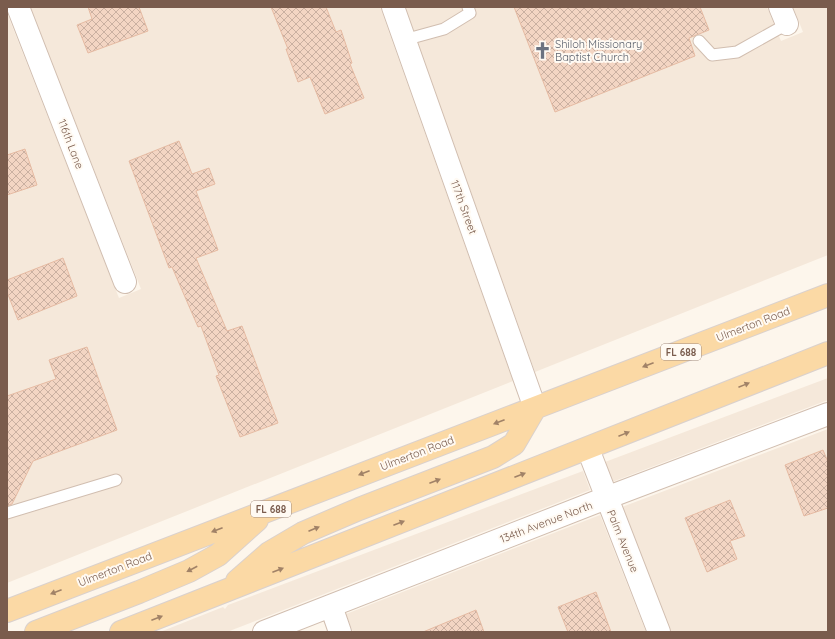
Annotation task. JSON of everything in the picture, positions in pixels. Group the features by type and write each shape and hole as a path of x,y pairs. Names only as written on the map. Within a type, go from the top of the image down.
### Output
{"main road":[{"name":"Ulmerton Road","path":"7,611 828,295"},
{"path":"121,632 828,353"},
{"path":"226,591 269,553 303,533 494,457 514,444 535,408"},
{"path":"36,632 140,592 189,571 218,555 266,511"}],"street":[{"name":"116th Lane","path":"18,7 125,282"},
{"name":"117th Street","path":"392,7 535,408"},
{"name":"134th Avenue North","path":"264,632 606,498 828,414"},
{"name":"Palm Avenue","path":"588,449 659,632"},
{"path":"331,606 340,632"}],"lane":[{"path":"404,40 444,29 470,13 468,7"},
{"path":"699,41 712,55 737,52 784,16"},
{"path":"7,513 116,480"}],"shaded area":[{"path":"30,7 380,7 513,381 7,583 7,13 119,298 141,289"},
{"path":"405,7 767,7 781,41 803,32 793,7 828,7 828,255 535,372"},
{"path":"828,378 828,400 612,482 605,462"},
{"path":"828,429 828,632 671,632 622,507"},
{"path":"583,471 590,490 227,632 160,632 223,607 225,609 228,605"},
{"path":"600,515 646,632 353,632 346,614"}],"building":[{"path":"88,7 139,7 148,31 88,53 77,25 92,19"},
{"path":"271,7 326,7 336,32 341,30 352,63 350,64 364,98 325,114 310,77 298,82 286,49 288,49"},
{"path":"514,7 700,7 709,30 689,38 695,56 555,112"},
{"path":"179,141 192,174 209,168 215,184 196,191 218,250 196,258 227,331 242,326 278,423 240,437 216,376 219,375 201,326 198,327 172,267 169,268 129,161"},
{"path":"25,149 37,185 7,195 7,155"},
{"path":"63,258 77,296 18,320 7,292 7,280"},
{"path":"87,347 117,430 33,461 12,504 7,506 7,396 56,379 49,360"},
{"path":"823,450 828,462 828,508 804,516 785,465"},
{"path":"730,500 745,536 730,541 737,559 707,572 685,518"},
{"path":"596,592 611,632 568,632 558,607"},
{"path":"476,610 484,632 423,632"}],"place":[{"name":"Shiloh Missionary Baptist Church","path":"542,50"}]}
